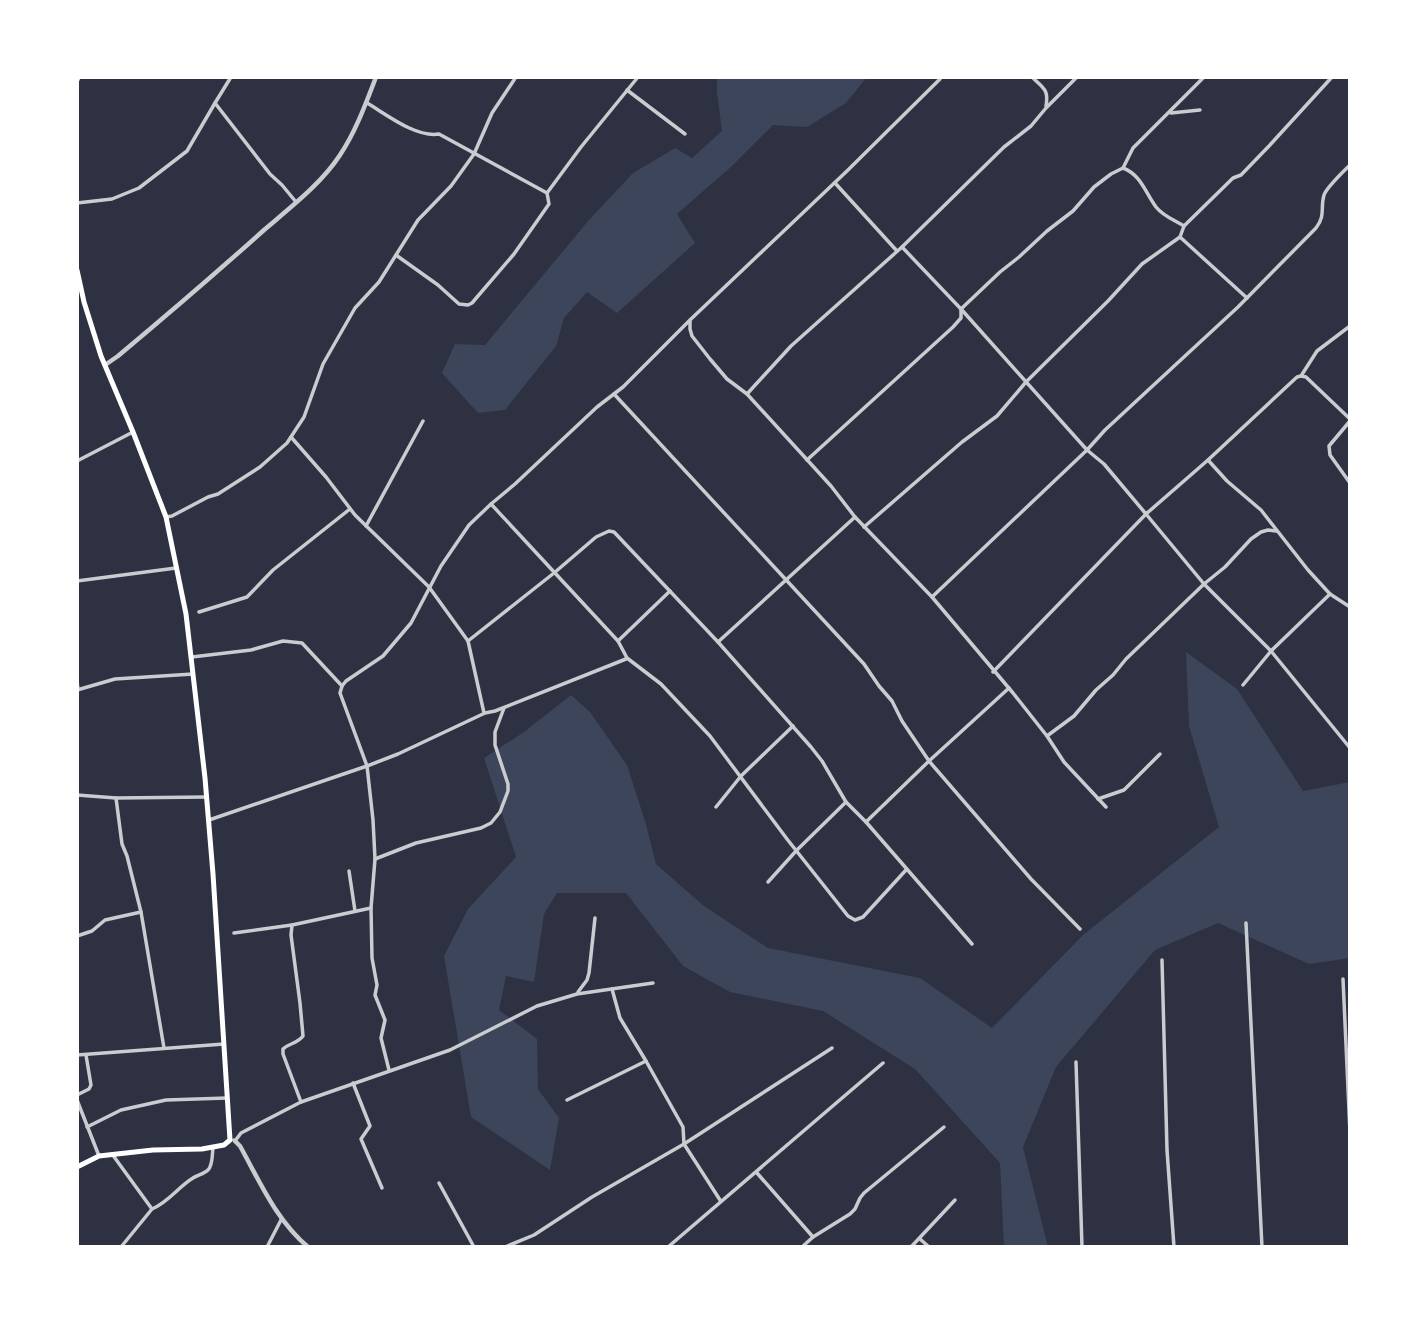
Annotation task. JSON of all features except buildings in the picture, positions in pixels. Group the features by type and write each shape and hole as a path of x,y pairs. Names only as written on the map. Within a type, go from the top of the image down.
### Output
{"main road":[{"path":"77,270 84,302 105,365 166,517 186,614 206,797 232,1139 228,1143 213,1147 99,1156 77,1167"}],"street":[{"path":"77,203 111,200 139,188 187,151 231,77"},
{"path":"105,365 194,292 296,202 340,155 367,103 376,77"},
{"path":"166,517 229,487 260,467 287,443 304,417 323,365 355,308 379,282 418,220 451,186 474,154 492,113 516,77"},
{"path":"396,255 438,285 459,304 472,303 514,254 549,204 547,193 638,77"},
{"path":"1032,77 1046,91 1046,108"},
{"path":"747,394 791,346 902,247 1004,147 1031,126 1077,77"},
{"path":"807,460 957,323 961,318 961,309 1000,272 1073,211 1094,187 1123,168 1133,148 1204,77"},
{"path":"864,527 997,415 1142,264 1180,237 1184,226 1233,178 1241,175 1332,77"},
{"path":"389,1070 381,1038 385,1020 375,995 377,985 372,958 371,908 375,859 367,766 340,693 342,686 383,656 411,623 429,587 469,526 614,394 940,79"},
{"path":"627,89 685,134"},
{"path":"215,103 270,174 296,202"},
{"path":"367,103 408,127 429,136 439,134 547,193"},
{"path":"1168,113 1200,110"},
{"path":"932,597 1247,298 1321,222 1324,196 1350,165"},
{"path":"1123,168 1138,179 1163,215 1184,226"},
{"path":"834,183 897,251"},
{"path":"1180,237 1247,298"},
{"path":"902,247 1087,450 1104,464 1204,584 1271,651 1350,748"},
{"path":"691,319 692,336 727,379 747,394 864,527 932,597 1009,688 1064,762 1106,807"},
{"path":"993,672 1146,514 1301,376 1317,351 1350,326"},
{"path":"1301,376 1306,377 1350,420 1329,446 1330,455 1350,483"},
{"path":"614,394 864,664 892,701 929,761 1031,879 1080,929"},
{"path":"366,526 423,421"},
{"path":"77,461 133,432"},
{"path":"291,437 350,509 429,587 468,641 485,713"},
{"path":"1208,460 1227,481 1261,510 1330,594 1350,607"},
{"path":"491,504 618,641 627,658 661,684 710,736 848,916 855,920 863,917 907,869"},
{"path":"199,611 247,597 273,570 350,509"},
{"path":"718,642 855,517"},
{"path":"468,641 596,537 609,531 614,532 793,726 822,761 846,802 972,944"},
{"path":"1047,736 1074,716 1126,659 1225,567 1251,539 1261,532 1276,531"},
{"path":"77,581 176,568"},
{"path":"618,641 670,591"},
{"path":"1243,685 1271,651 1330,594"},
{"path":"192,657 251,650 283,641 302,643 342,686"},
{"path":"207,821 398,754 485,713 504,708 627,658"},
{"path":"77,681 77,690 115,679 193,674"},
{"path":"866,822 1009,688"},
{"path":"375,859 416,843 481,828 491,823 500,812 508,791 495,745 495,732 504,708"},
{"path":"716,807 741,776 793,726"},
{"path":"1098,799 1124,790 1160,754"},
{"path":"77,795 116,798 206,797"},
{"path":"116,798 122,844 141,912 164,1048"},
{"path":"768,882 846,802"},
{"path":"349,871 355,911"},
{"path":"234,933 292,925 371,908"},
{"path":"77,936 92,931 105,920 141,912"},
{"path":"577,994 589,973 595,918"},
{"path":"1246,923 1262,1247"},
{"path":"292,925 303,1036 296,1043 285,1047 283,1054 301,1102"},
{"path":"1162,960 1167,1150 1174,1247"},
{"path":"1343,979 1350,1133"},
{"path":"308,1247 281,1220 240,1146 232,1139 301,1102 450,1050 537,1006 577,994 653,983"},
{"path":"612,989 620,1018 683,1127 684,1144 720,1201"},
{"path":"77,1055 224,1044"},
{"path":"505,1247 534,1235 592,1197 684,1144 832,1048"},
{"path":"77,1095 91,1086 86,1055"},
{"path":"567,1100 646,1061"},
{"path":"1076,1062 1082,1247"},
{"path":"668,1247 883,1063"},
{"path":"353,1083 370,1126 361,1139 382,1188"},
{"path":"87,1127 121,1110 166,1100 227,1098"},
{"path":"77,1101 99,1156"},
{"path":"802,1247 855,1209 864,1193 944,1127"},
{"path":"121,1247 152,1209 161,1206 189,1181 211,1167 213,1147"},
{"path":"112,1154 152,1209"},
{"path":"756,1172 813,1237"},
{"path":"439,1183 474,1247"},
{"path":"911,1247 955,1200"},
{"path":"267,1247 281,1220"},
{"path":"919,1238 929,1247"}],"shaded area":[{"path":"717,77 867,77 846,103 807,127 773,125 731,167 677,214 695,243 617,313 587,292 564,318 556,346 505,410 478,413 442,373 455,344 485,345 588,221 633,173 675,148 692,158 722,131"},
{"path":"1186,652 1237,689 1303,791 1350,782 1350,958 1309,964 1218,923 1155,950 1056,1067 1023,1147 1048,1247 1004,1247 1000,1163 915,1069 823,1011 730,992 683,966 626,893 557,893 544,914 534,982 506,976 499,1010 537,1039 538,1089 559,1118 550,1170 471,1117 444,956 468,909 516,857 484,758 524,732 571,695 590,712 627,765 656,864 704,906 768,948 920,978 992,1028 1083,935 1219,827 1189,726"}]}
